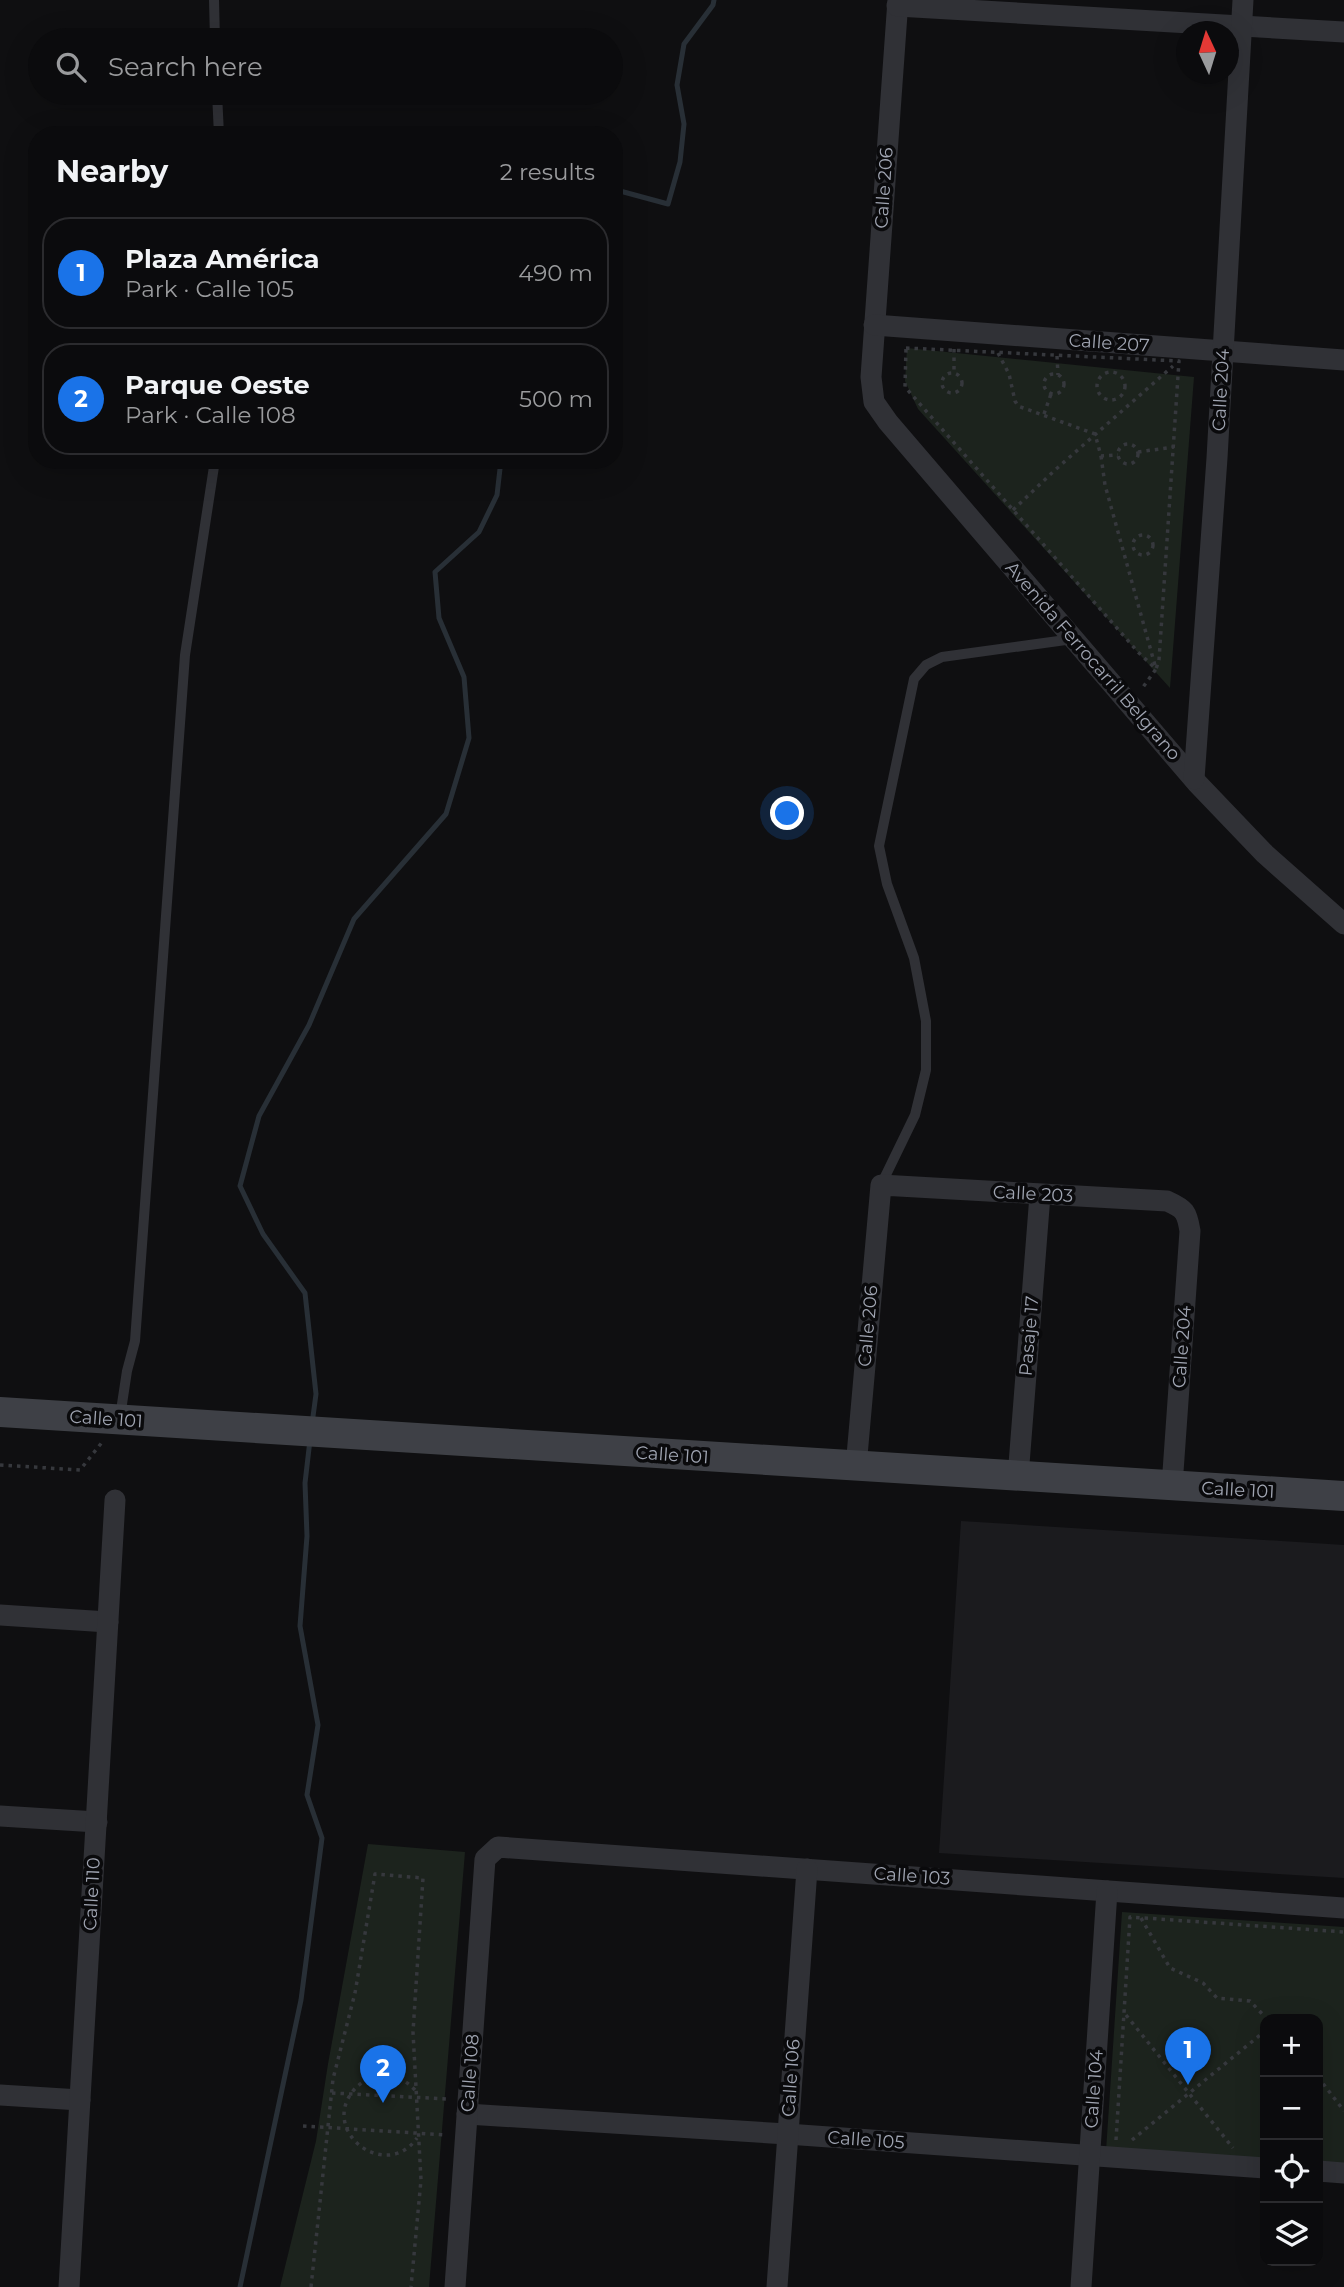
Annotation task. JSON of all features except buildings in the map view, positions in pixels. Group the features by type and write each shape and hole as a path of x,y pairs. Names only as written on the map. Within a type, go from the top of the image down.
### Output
{"street":[{"name":"Calle 204","path":"1194,779 1243,0"},
{"path":"898,3 1344,32"},
{"name":"Calle 206","path":"871,377 898,3"},
{"name":"Calle 207","path":"874,325 1344,360"},
{"name":"Avenida Ferrocarril Belgrano","path":"871,377 874,402 888,422 1130,705 1194,779 1265,854 1344,924"},
{"name":"Calle 206","path":"856,1467 881,1185"},
{"name":"Calle 203","path":"881,1185 1167,1201 1183,1209"},
{"name":"Pasaje 17","path":"1018,1477 1040,1195"},
{"name":"Calle 204","path":"1172,1486 1190,1231 1183,1209"},
{"name":"Calle 101","path":"0,1412 1344,1496"},
{"name":"Calle 110","path":"69,2287 115,1500"},
{"path":"0,1615 108,1622"},
{"path":"0,1816 97,1822"},
{"name":"Calle 103","path":"485,1859 498,1847 1344,1908"},
{"name":"Calle 108","path":"455,2287 485,1859"},
{"name":"Calle 106","path":"777,2287 807,1869"},
{"name":"Calle 104","path":"1080,2287 1107,1891"},
{"path":"0,2095 80,2100"},
{"name":"Calle 105","path":"468,2107 788,2134 1260,2168"},
{"path":"1323,2171 1344,2173"}],"lane":[{"path":"214,0 215,28"},
{"path":"218,105 219,126"},
{"path":"120,1420 127,1371 135,1341 185,655 214,469"},
{"path":"881,1185 915,1115 926,1070 926,1021 914,958 887,884 878,846 914,679 926,665 942,657 1073,639"}],"path":[{"path":"1156,669 1138,652 905,387 906,348 1179,361"},
{"path":"954,349 954,373"},
{"path":"998,351 1009,374 1018,406 1095,434"},
{"path":"1057,354 1058,375"},
{"path":"1108,357 1110,372"},
{"path":"1013,510 1179,361"},
{"path":"1130,705 1156,669 1159,660 1179,361"},
{"path":"1110,372 1122,378 1124,387 1120,396 1108,399 1098,391 1099,378 1110,372"},
{"path":"954,373 962,379 962,385 956,392 950,393 944,389 943,382 948,374 954,373"},
{"path":"1052,374 1058,375 1064,386 1060,392 1051,394 1044,387 1044,380 1052,374"},
{"path":"1044,414 1051,394"},
{"path":"1120,396 1128,406"},
{"path":"1095,434 1105,485 1156,669"},
{"path":"1124,445 1131,445 1137,452 1135,460 1130,464 1123,463 1118,455 1119,449 1124,445"},
{"path":"1137,452 1174,447"},
{"path":"1101,456 1118,455"},
{"path":"1142,535 1151,538 1154,544 1152,551 1143,555 1137,553 1133,547 1136,537 1142,535"},
{"path":"1124,548 1133,547"},
{"path":"0,1465 80,1469 120,1420"},
{"path":"311,2287 332,2092 355,1993 375,1874 423,1878 413,2032 421,2180 411,2287"},
{"path":"1116,2143 1130,1917 1344,1932"},
{"path":"1141,1917 1170,1968 1203,1983 1217,1998 1250,2001 1262,2014"},
{"path":"1124,2013 1235,2151 1222,2150"},
{"path":"1141,2144 1128,2143 1260,2035"},
{"path":"416,2091 396,2077 382,2075 369,2078 351,2094 345,2109 345,2122 357,2144 380,2155 405,2150 418,2134"},
{"path":"1323,2083 1344,2110"},
{"path":"332,2092 416,2097 468,2107"},
{"path":"303,2126 466,2136"}],"shaded area":[{"path":"907,348 1194,377 1170,688 918,409 905,381"},
{"path":"961,1521 1344,1545 1344,1878 939,1853"},
{"path":"368,1844 465,1852 429,2287 280,2287 316,2141"},
{"path":"1122,1912 1344,1927 1344,2166 1323,2164 1323,2014 1260,2014 1260,2161 1106,2151"}],"waterway":[{"path":"623,192 668,204 680,162 684,124 677,85 684,44 714,0"},
{"path":"312,1424 316,1394 305,1293 263,1234 240,1186 259,1116 309,1025 354,919 446,814 469,738 464,677 439,618 435,572 479,532 497,495 500,469"},
{"path":"240,2287 301,2000 322,1838 307,1795 318,1725 300,1626 307,1536 305,1483 310,1440"}],"place":[{"name":"Plaza América","path":"1188,2085"},
{"name":"Parque Oeste","path":"383,2103"}]}
